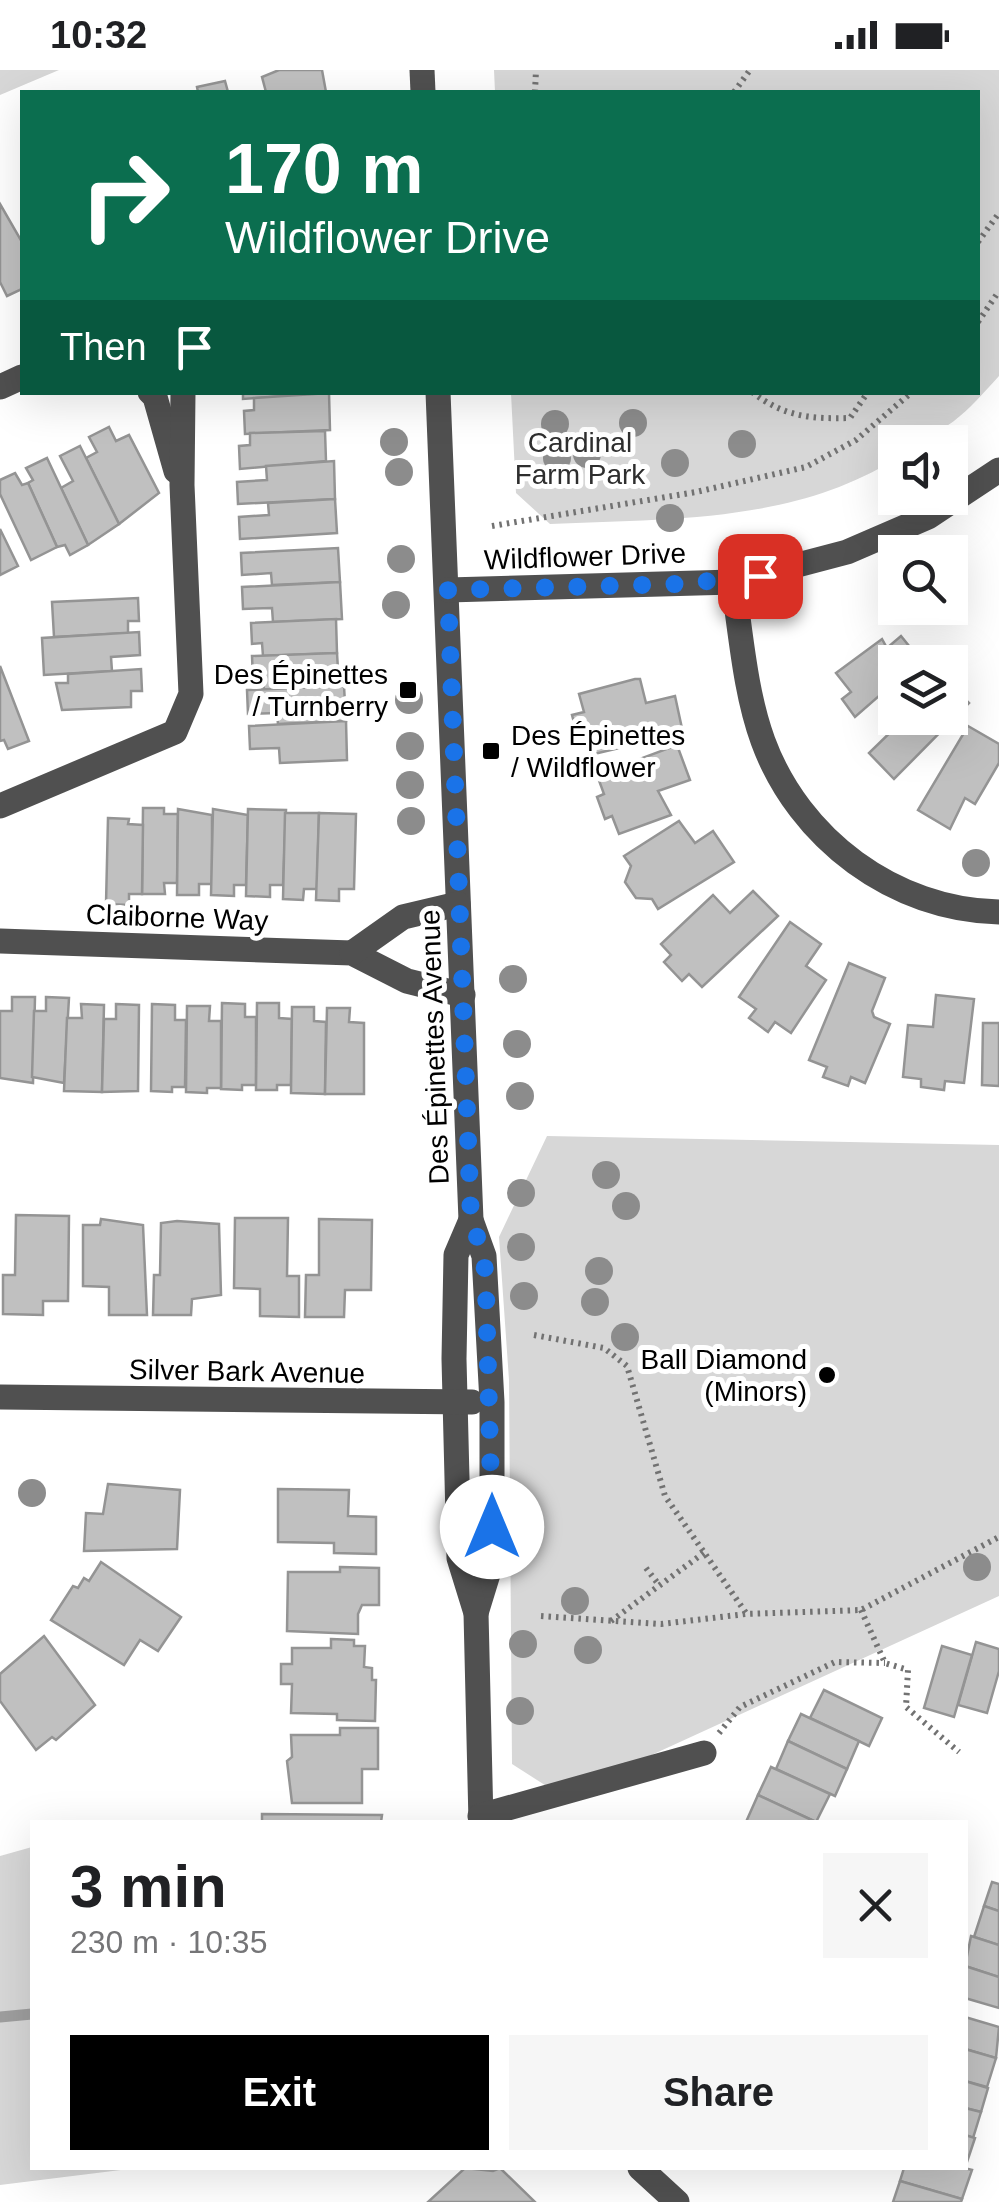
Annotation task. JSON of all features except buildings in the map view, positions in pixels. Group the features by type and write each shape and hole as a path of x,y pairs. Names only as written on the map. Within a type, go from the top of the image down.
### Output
{"street":[{"path":"151,395 182,486"},
{"path":"0,806 175,732 186,714 192,694 182,486 183,395"},
{"name":"Des Épinettes Avenue","path":"438,395 471,1220 484,1256 492,1402 492,1561 476,1613"},
{"name":"Wildflower Drive","path":"448,590 732,582 864,545 928,517 999,470"},
{"path":"732,582 762,740 805,816 836,848 877,878 921,898 971,911 999,912"},
{"path":"352,953 403,917 458,904"},
{"name":"Claiborne Way","path":"0,941 352,953 407,981 463,995"},
{"name":"Des Épinettes Avenue","path":"471,1220 456,1254 455,1402 460,1558 476,1613 480,1819"},
{"name":"Silver Bark Avenue","path":"0,1397 492,1402"},
{"path":"480,1819 704,1753"},
{"path":"642,2170 677,2202"}],"path":[{"path":"980,239 999,213"},
{"path":"980,319 999,291"},
{"path":"756,395 775,410 806,418 850,418 866,395"},
{"path":"492,526 696,492 806,467 856,440 908,395"},
{"path":"534,1334 604,1348 627,1366 664,1496 746,1614"},
{"path":"540,1616 661,1624 746,1614 861,1610 999,1536"},
{"path":"610,1622 705,1552"},
{"path":"646,1568 659,1585"},
{"path":"861,1610 885,1663"},
{"path":"704,1753 740,1707 835,1662 885,1663 908,1670 906,1707 958,1752"}],"green space":[{"path":"0,70 59,70 0,95"},
{"name":"Cardinal Farm Park","path":"494,70 999,70 999,376 965,411 948,425 878,425 878,468 815,495 772,506 683,518 550,524 516,493 511,395 980,395 980,90 495,90"},
{"path":"547,1136 999,1145 999,1596 562,1796 512,1764 509,1380 499,1237"},
{"path":"30,1848 30,2170 121,2170 0,2185 0,1856"}],"waterway":[{"path":"0,2017 30,2014"}],"place":[{"name":"Des Épinettes / Turnberry","path":"408,690"},
{"name":"Des Épinettes / Wildflower","path":"491,751"},
{"name":"Ball Diamond (Minors)","path":"827,1375"}],"route":[{"path":"492,1527 491,1358 484,1256 471,1220 448,590 732,582 760,576"}]}
